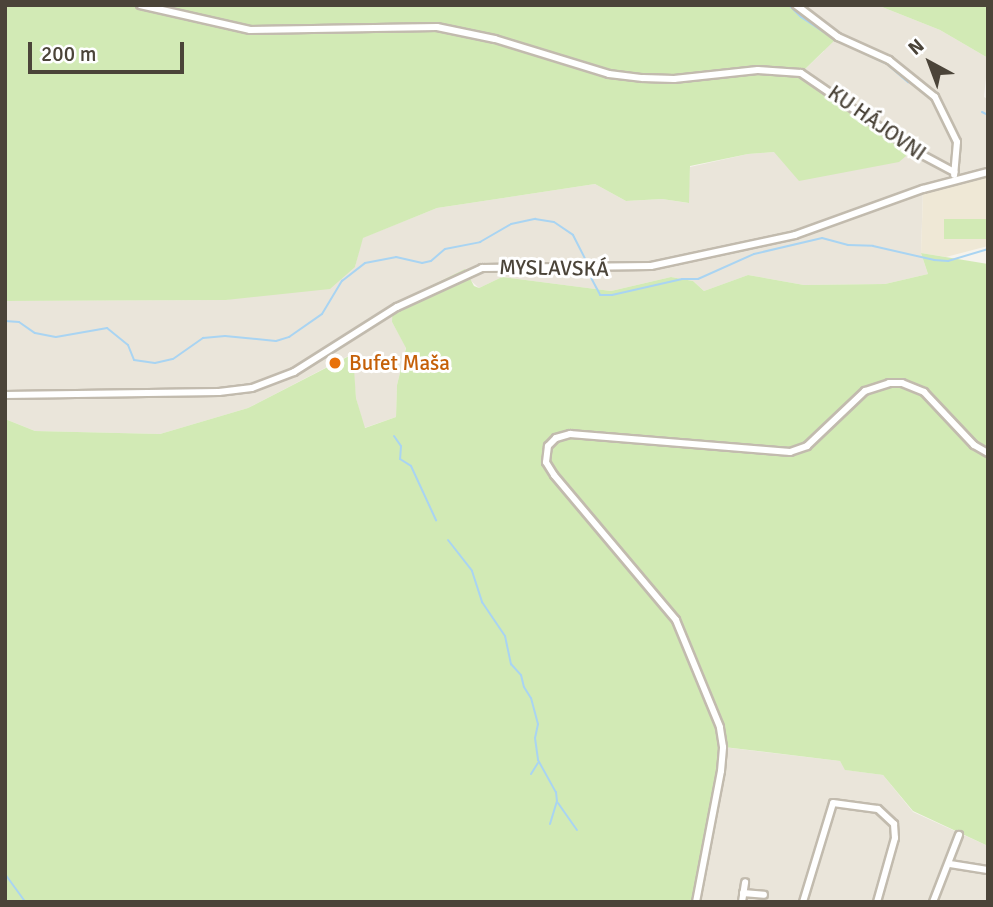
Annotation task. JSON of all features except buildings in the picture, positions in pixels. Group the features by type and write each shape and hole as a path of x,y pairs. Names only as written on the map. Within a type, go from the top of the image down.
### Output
{"street":[{"name":"KU HÁJOVNI","path":"140,5 250,30 437,27 495,39 609,74 643,78 674,79 758,70 801,72 955,176"},
{"path":"796,5 838,37 889,60 934,97 957,142 955,176"},
{"name":"MYSLAVSKÁ","path":"5,395 219,392 252,388 294,372 393,309 482,268 628,269 651,266 795,235 955,176 988,172"},
{"path":"696,902 721,771 723,747 720,727 676,620 554,475 547,462 548,446 556,438 570,434 790,452 807,446 865,391 889,383 902,383 924,392 974,445 988,453"},
{"path":"803,902 833,803 874,808 885,813 894,824 895,838 877,902"},
{"path":"933,902 950,864 959,835"},
{"path":"950,864 988,870"},
{"path":"742,902 745,882"},
{"path":"743,893 764,895"}],"shaded area":[{"path":"797,5 877,5 940,30 988,58 984,97 988,99 988,172 923,189 921,253 928,274 885,284 804,285 748,275 704,291 693,281 671,277 611,291 502,277 479,288 471,281 392,322 406,347 397,385 396,417 364,428 356,398 352,354 248,408 160,434 35,431 5,419 5,301 226,300 355,267 362,238 437,208 595,184 626,201 662,199 688,203 690,167 748,154 774,152 801,73 824,51"},
{"path":"988,177 988,246 946,257 921,253 923,194"},
{"path":"723,747 840,761 846,770 883,775 913,812 988,846 988,902 696,902"}],"green space":[{"path":"5,5 797,5 838,37 802,72 913,150 899,162 799,181 774,152 748,154 690,166 689,203 662,199 626,201 595,184 437,208 363,238 355,267 330,289 226,300 5,301"},
{"path":"877,5 988,5 988,58 940,30"},
{"path":"944,219 988,219 988,239 944,239"},
{"path":"921,253 988,264 988,846 913,811 883,775 845,770 840,761 724,747 696,902 5,902 5,419 35,431 160,434 248,408 353,354 356,398 365,428 396,417 397,385 406,348 392,322 393,305 465,269 474,286 479,288 502,277 611,291 671,277 693,281 704,291 748,275 804,285 885,284 928,274"}],"waterway":[{"path":"789,5 801,17 836,40 887,64 908,82"},
{"path":"982,112 988,115"},
{"path":"5,321 19,322 35,333 56,337 107,328 128,345 134,360 155,363 173,359 203,338 225,336 276,341 289,337 322,314 342,281 365,263 396,257 422,263 431,261 445,249 480,242 511,224 535,219 554,222 573,235 586,261"},
{"path":"588,272 600,295 612,295 682,279 698,279 754,254 822,238 848,245 873,246 948,261 988,249"},
{"path":"394,436 401,446 400,459 411,466 436,520"},
{"path":"448,540 472,571 482,602 505,636 511,664 521,675 531,698 538,724 535,738 538,760 556,792 557,801 550,824"},
{"path":"531,774 538,763"},
{"path":"558,803 577,830"},
{"path":"5,861 5,872"},
{"path":"5,874 25,902"}],"place":[{"name":"Bufet Maša","path":"335,363"}]}
